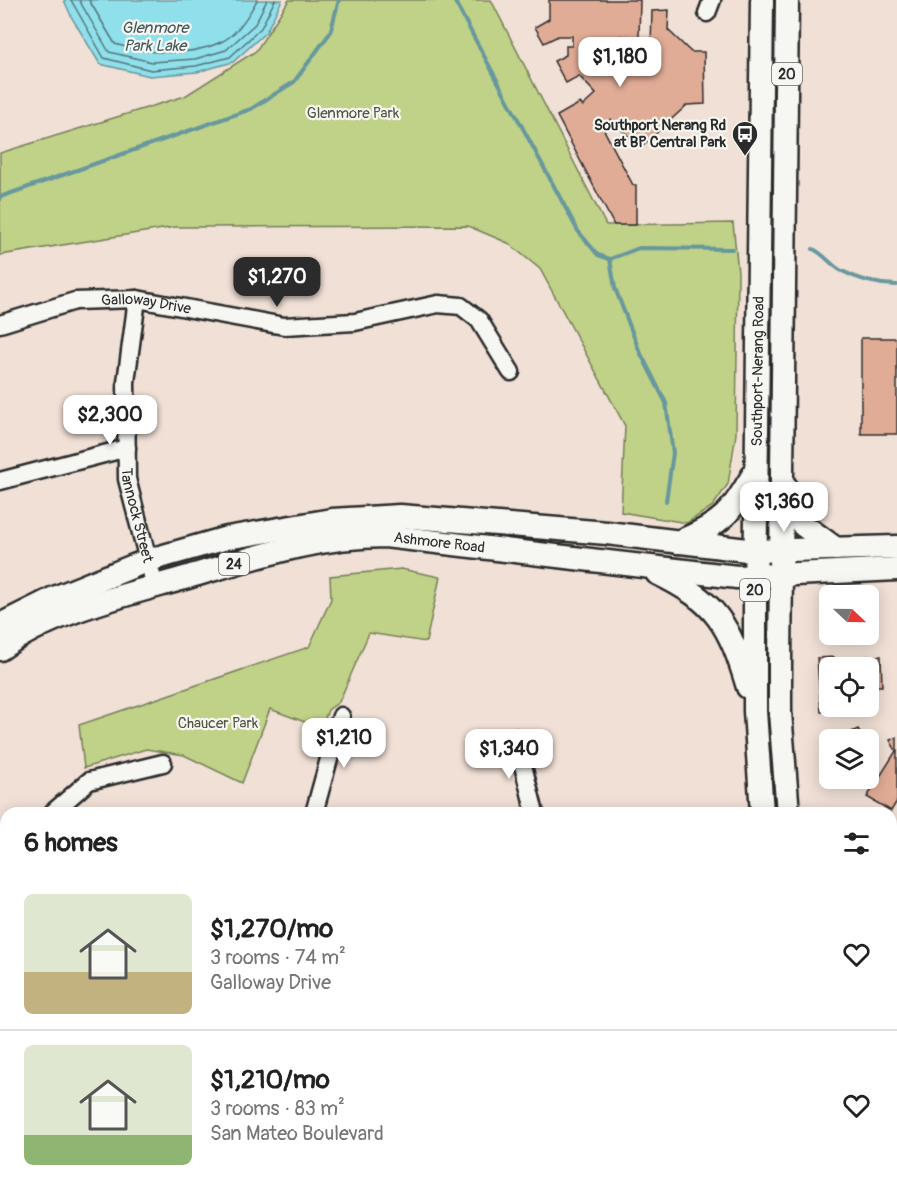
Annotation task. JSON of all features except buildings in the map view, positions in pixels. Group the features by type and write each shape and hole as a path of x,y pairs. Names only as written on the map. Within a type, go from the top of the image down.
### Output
{"main road":[{"name":"Southport-Nerang Road","path":"762,0 755,551 756,711 762,807"},
{"name":"Southport-Nerang Road","path":"787,0 780,712 788,807"},
{"path":"677,542 723,520 757,469"},
{"path":"782,478 803,525 836,549"},
{"name":"Ashmore Road","path":"0,625 52,599 146,561 227,538 300,524 400,516 607,532 755,551 781,563 829,570 897,568"},
{"name":"Ashmore Road","path":"0,649 36,629 71,614 304,544 350,536 385,536 645,568 755,576 781,563 836,549 897,547"},
{"path":"645,568 683,587 716,613 738,656 756,711"},
{"path":"781,608 793,594 829,570"}],"street":[{"name":"Galloway Drive","path":"0,324 75,301 137,299 284,326 355,322 438,304 461,306 479,320 510,372"},
{"name":"Tannock Street","path":"137,299 126,382 127,480 146,561 155,587"},
{"path":"0,481 127,448"},
{"path":"316,807 341,716"},
{"path":"516,738 533,807"},
{"path":"59,807 89,782 163,763"}],"green space":[{"name":"Glenmore Park","path":"289,0 491,0 606,225 733,223 738,272 736,434 728,484 713,506 687,523 621,512 625,426 540,269 508,243 468,226 175,227 0,255 0,153 185,96 256,51"},
{"name":"Chaucer Park","path":"401,569 440,577 426,642 369,633 339,702 328,710 321,728 270,709 242,783 184,755 146,749 84,768 79,725 309,647 331,599 330,576"}],"water":[{"name":"Glenmore Park Lake","path":"64,0 282,0 266,32 233,62 197,72 150,76 100,64 72,18"}],"waterway":[{"path":"0,197 251,109 294,82 330,33 339,0"},
{"path":"454,0 578,231 598,255 610,259 639,248 732,249"},
{"path":"813,249 836,268 860,279 897,285"},
{"path":"610,259 615,288 639,350 666,403 673,453 666,501"}],"place":[{"name":"Southport Nerang Rd at BP Central Park","path":"745,157"}]}
